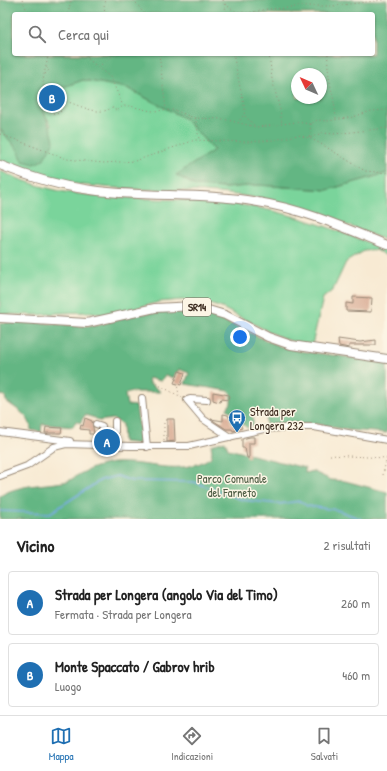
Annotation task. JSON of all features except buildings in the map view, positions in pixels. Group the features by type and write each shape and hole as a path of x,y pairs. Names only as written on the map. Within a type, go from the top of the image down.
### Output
{"main road":[{"path":"0,165 36,178 79,189 105,192 209,196 258,202 321,219 387,245"},
{"name":"SR14","path":"0,318 87,323 155,308 194,306 215,311 268,337 292,345 387,359"}],"street":[{"path":"142,398 147,446"},
{"path":"207,400 187,400 198,415 220,432 230,437"},
{"path":"114,446 115,422"},
{"path":"96,424 102,426 103,444"},
{"path":"0,476 34,462 54,447 63,444 189,446 264,429 299,427 314,428 387,440"},
{"path":"0,432 90,444"}],"path":[{"path":"22,0 28,12"},
{"path":"68,12 71,0"},
{"path":"105,12 104,6 106,0"},
{"path":"134,0 143,12"},
{"path":"223,0 227,12"},
{"path":"250,12 298,6 320,6 384,0"},
{"path":"225,4 236,12"},
{"path":"320,6 323,12"},
{"path":"47,56 43,86 45,92 54,102 60,104 65,101 97,111 109,110 112,107 117,111 123,106 130,106 151,111 174,110 194,118 224,119 256,127 296,122 311,124 317,120 353,117 371,111 387,110"},
{"path":"84,56 111,78 123,106"},
{"path":"98,67 112,56"},
{"path":"159,56 166,110"},
{"path":"233,56 245,110 244,115 238,122"},
{"path":"269,56 272,79 282,124"},
{"path":"328,56 328,76 335,99 336,119"},
{"path":"44,75 49,70 45,65"},
{"path":"53,113 57,114 61,112 60,104"},
{"path":"244,115 256,127"},
{"path":"194,118 196,121 199,140"},
{"path":"309,138 311,124"},
{"path":"309,138 322,132 334,134 387,128"},
{"path":"0,134 67,159 103,163 135,161 188,142 199,140 247,142 274,140 298,135 309,138 366,171 387,173"},
{"path":"176,379 179,396"},
{"path":"153,382 187,400"},
{"path":"164,421 164,446"},
{"path":"330,455 386,458"},
{"path":"383,475 387,456"}],"green space":[{"path":"0,0 387,0 387,173 327,190 258,185 225,188 196,186 176,175 214,150 184,118 127,88 83,80 38,96 54,141 43,160 34,164 23,161 18,150 0,129"},
{"path":"83,80 127,88 184,118 214,150 177,175 195,186 225,188 258,185 327,190 387,173 387,241 320,215 269,200 228,194 110,188 63,182 39,176 0,161 0,129 18,150 23,161 51,125 42,109 38,96"},
{"path":"0,171 39,186 69,193 214,202 273,211 331,228 387,250 387,256 376,250 364,251 346,262 333,290 323,298 312,345 291,341 222,308 203,302 182,300 159,302 107,316 92,312 39,315 0,314"},
{"path":"180,308 206,313 279,346 300,351 387,362 387,433 348,430 317,424 266,425 266,416 253,415 253,426 247,428 227,409 231,403 231,394 229,391 185,384 189,373 179,369 173,378 166,375 161,381 148,378 149,383 161,392 129,392 125,394 127,405 136,406 142,444 123,442 122,424 113,419 98,421 95,418 85,415 80,423 76,421 73,427 42,424 41,432 31,430 26,417 6,401 5,396 0,395 0,323 26,321 77,326 94,326 129,316"},
{"name":"Parco Comunale del Farneto","path":"225,441 228,449 305,468 305,473 312,471 331,480 345,481 387,492 387,519 0,519 0,496 16,489 68,481 90,469 113,463 163,467 188,466 200,463 211,457 211,445"}],"waterway":[{"path":"0,511 50,513 101,480 117,476 132,481 194,482 243,500 279,504 300,501 307,506 337,510 361,519"}],"place":[{"name":"Monte Spaccato / Gabrov hrib","path":"52,98"},
{"name":"Strada per Longera 232","path":"237,433"},
{"name":"Strada per Longera (angolo Via del Timo)","path":"107,442"}]}
